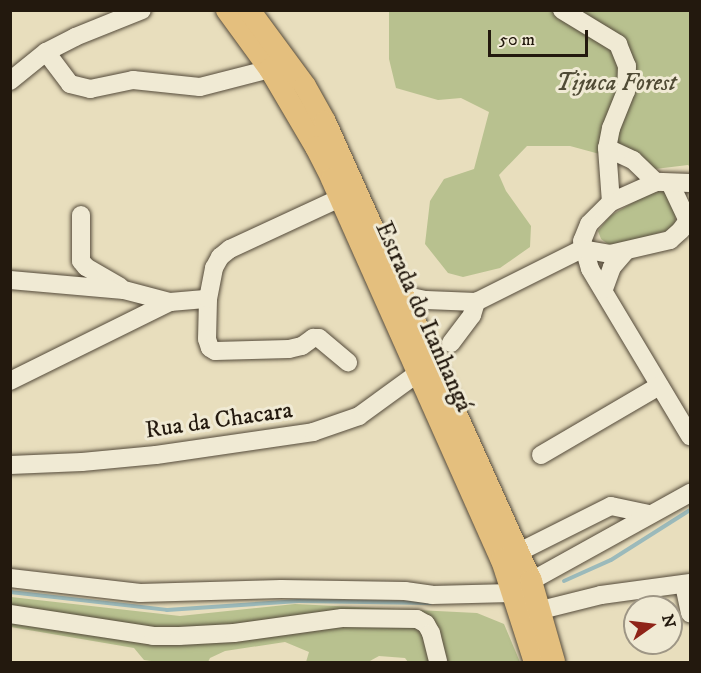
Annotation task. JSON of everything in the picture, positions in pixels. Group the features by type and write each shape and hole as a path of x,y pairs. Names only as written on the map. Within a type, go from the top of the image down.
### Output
{"main road":[{"name":"Estrada do Itanhangá","path":"227,10 270,69 316,147 418,373 510,557"},
{"name":"Estrada do Itanhangá","path":"249,10 305,86 325,122 402,295 522,587 535,663"},
{"name":"Estrada do Itanhangá","path":"522,587 541,610 554,663"}],"street":[{"path":"10,81 46,52 75,37 142,10"},
{"path":"562,10 618,44 624,54 628,77 626,91 611,128 607,148 611,202"},
{"path":"46,52 70,84 90,89 133,80 200,87 270,69"},
{"path":"402,295 426,300 476,302 582,249 610,254 670,240 689,219 663,182 633,160 607,148"},
{"path":"688,424 659,387 590,268 582,249 583,234 589,224 611,202 663,182 690,183"},
{"path":"340,198 230,249 220,257 214,268 208,299 207,339 210,348 215,351 289,349 302,346 313,338 319,338 348,362"},
{"path":"81,215 81,261 86,267 124,290"},
{"path":"604,289 612,267 626,250"},
{"path":"10,280 124,290 170,302 208,299"},
{"path":"10,381 170,302"},
{"path":"452,343 472,315 476,302"},
{"name":"Rua da Chacara","path":"10,465 82,462 156,455 313,432 359,416 418,373"},
{"path":"542,455 659,387"},
{"path":"10,578 150,593 281,589 405,591 432,595 522,587 690,493"},
{"path":"510,557 611,506 650,514"},
{"path":"587,517 600,542"},
{"path":"541,610 602,595 687,584 690,613"},
{"path":"10,614 153,636 234,633 342,618 417,619 426,624 431,633 438,663"}],"green space":[{"name":"Tijuca Forest","path":"389,11 690,11 690,167 688,165 655,169 570,146 527,146 499,175 506,191 531,226 530,247 500,268 463,277 448,273 425,244 430,201 444,179 474,169 489,112 461,98 438,100 396,88 389,59"},
{"path":"654,190 665,192 676,211 675,222 669,230 620,244 608,244 601,239 598,231 610,216"},
{"path":"11,597 180,616 295,604 477,613 504,624 520,662 408,662 405,658 379,656 368,662 306,662 309,652 285,642 225,651 210,658 208,662 158,662 144,660 134,648 11,627"}],"waterway":[{"path":"564,581 611,560 690,510"},
{"path":"10,592 167,610 299,601 430,603"}]}
